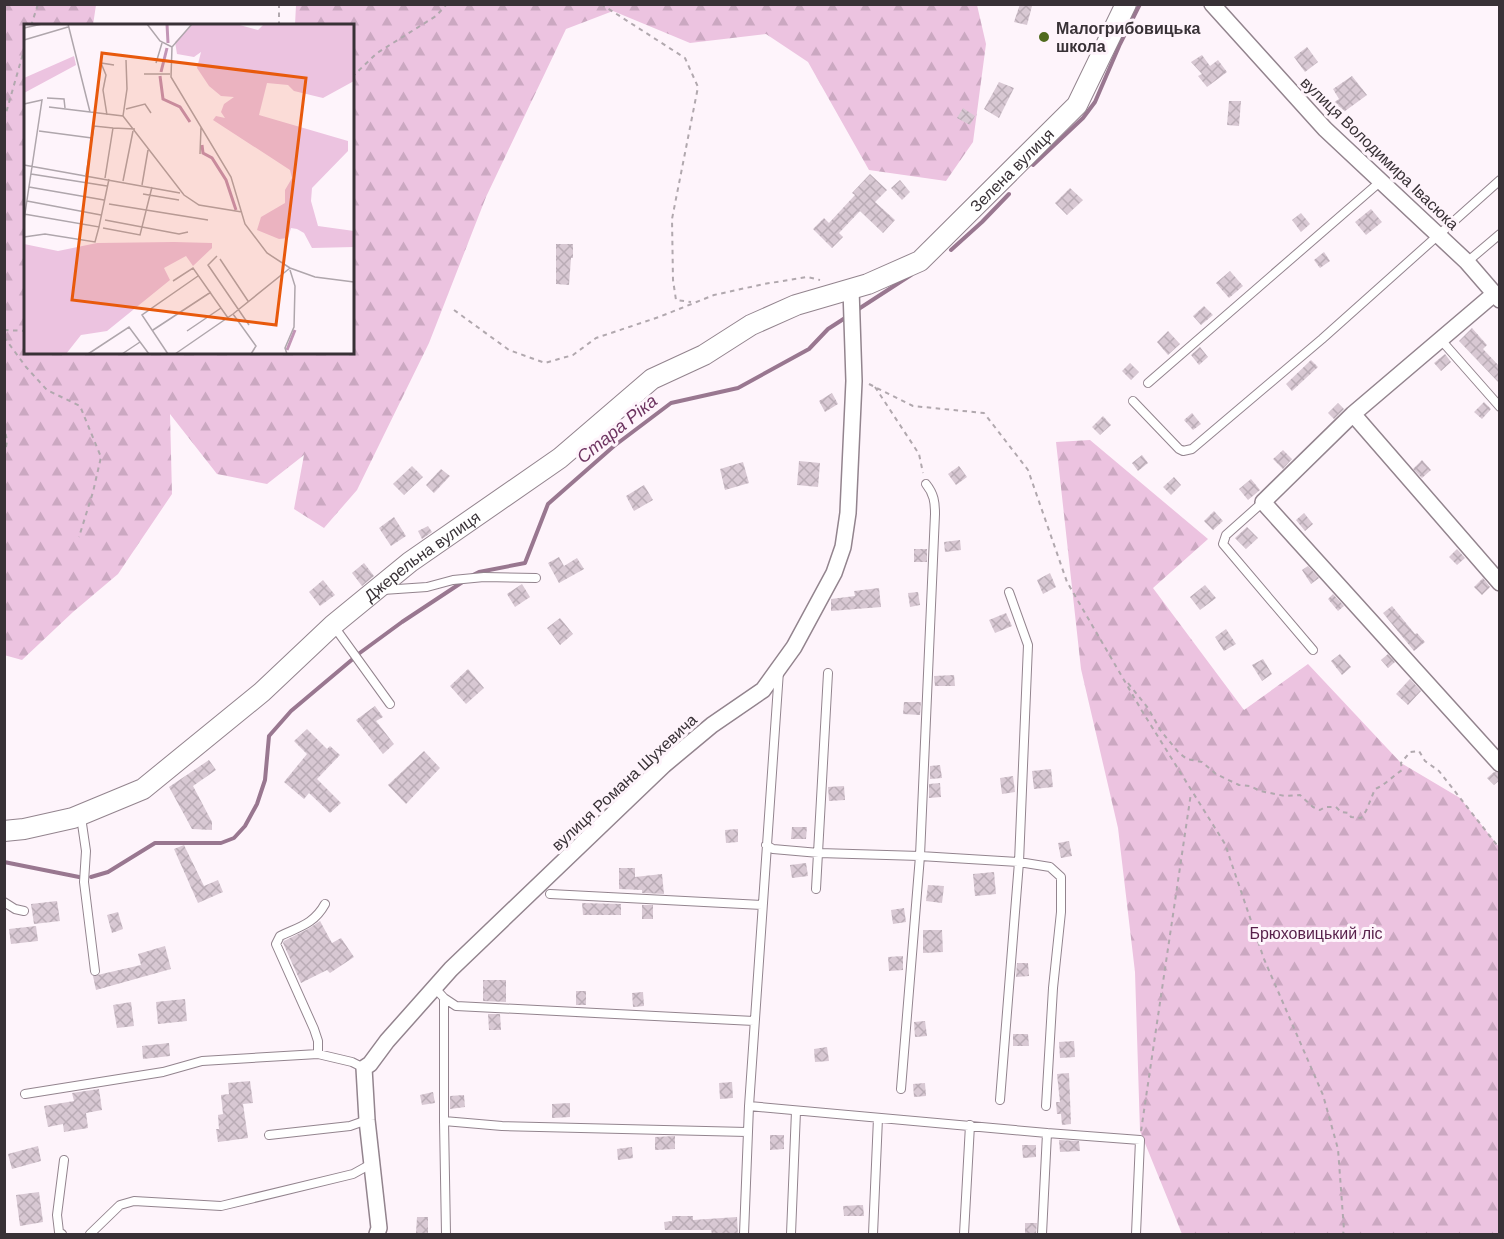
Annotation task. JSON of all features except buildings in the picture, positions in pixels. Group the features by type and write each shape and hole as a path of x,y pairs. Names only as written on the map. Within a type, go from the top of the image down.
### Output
{"street":[{"name":"Зелена вулиця","path":"851,295 868,284 920,261 1077,105 1126,4"},
{"name":"вулиця Володимира Івасюка","path":"1212,4 1325,129 1467,262 1497,297"},
{"name":"вулиця Романа Шухевича","path":"364,1068 638,788 712,725 763,690 794,647 834,573 843,547 848,513 854,381 851,295"},
{"name":"Джерельна вулиця","path":"4,831 24,829 81,815 143,789 262,692 333,625 410,562 560,458 652,379 704,355 751,325 796,305 851,295"},
{"path":"1497,297 1441,340 1353,414 1263,502 1500,764"},
{"path":"1353,414 1500,583"},
{"path":"364,1068 379,1228 377,1234"}],"lane":[{"path":"1133,401 1179,449 1183,451 1192,449 1439,236 1500,180"},
{"path":"1148,383 1381,181"},
{"path":"1467,262 1500,234"},
{"path":"1441,340 1500,407"},
{"path":"901,1089 920,856 935,514 935,500 926,484"},
{"path":"1263,502 1226,535 1223,544 1313,650"},
{"path":"375,591 427,587 453,580 484,577 536,578"},
{"path":"1000,1100 1018,862 1028,645 1009,592"},
{"path":"333,625 390,704"},
{"path":"744,1234 748,1106 779,670"},
{"path":"816,889 828,673"},
{"path":"81,815 86,851 84,882 95,971"},
{"path":"766,845 773,849 819,853 1018,862 1050,867 1061,877 1061,912 1053,988 1046,1106"},
{"path":"550,894 762,905"},
{"path":"4,902 15,909 24,910"},
{"path":"318,1054 318,1041 314,1029 276,944 280,936 318,916 325,904"},
{"path":"439,992 456,1006 754,1021"},
{"path":"439,992 446,1234"},
{"path":"25,1094 163,1071 202,1060 318,1054 352,1062 364,1068"},
{"path":"748,1106 1140,1140 1136,1234"},
{"path":"791,1234 796,1111"},
{"path":"873,1234 878,1118"},
{"path":"269,1135 350,1126 368,1120"},
{"path":"444,1121 502,1126 747,1132"},
{"path":"964,1234 970,1125"},
{"path":"1042,1234 1047,1133"},
{"path":"62,1234 59,1232 57,1215 64,1160"},
{"path":"90,1234 120,1205 134,1201 221,1206 353,1174 372,1163"}],"path":[{"path":"32,24 38,4"},
{"path":"279,4 279,24"},
{"path":"354,75 377,53 436,16 447,4"},
{"path":"601,4 685,58 698,87 672,219 676,300 694,303"},
{"path":"4,120 24,51"},
{"path":"454,310 509,350 545,363 573,355 596,338 714,295 807,277 851,295"},
{"path":"4,330 24,331"},
{"path":"4,337 26,368 47,390 80,406 101,457 79,537"},
{"path":"854,381 874,385 913,406 984,413 1028,470 1067,582 1122,677 1225,844 1264,960 1323,1095 1338,1149 1343,1234"},
{"path":"874,385 919,454 926,484"},
{"path":"4,425 7,441 4,458"},
{"path":"1122,677 1148,708 1161,731 1187,759 1202,762 1216,774 1239,785 1285,796 1300,795 1320,810 1325,807 1336,807 1341,813 1361,818 1375,789 1383,786 1402,770 1401,763 1410,752 1419,751 1425,761 1439,771 1500,849"},
{"path":"1140,1140 1192,790"}],"green space":[{"path":"4,5 96,5 93,24 24,24 24,354 354,354 354,24 295,24 296,5 977,5 986,44 973,142 946,181 869,170 808,62 766,34 690,43 613,11 566,29 486,197 429,343 357,490 324,528 294,509 304,455 267,484 217,474 170,414 172,494 118,574 22,660 4,655"},
{"name":"Брюховицький ліс","path":"1090,440 1208,539 1153,588 1244,710 1308,664 1401,763 1460,798 1499,847 1499,1234 1182,1234 1140,1131 1135,972 1118,828 1081,669 1056,442"}],"waterway":[{"name":"Стара Ріка","path":"1033,165 1083,118 1095,102 1140,4"},
{"name":"Стара Ріка","path":"951,250 1009,194"},
{"name":"Стара Ріка","path":"857,310 911,275"},
{"name":"Стара Ріка","path":"473,575 525,563 548,504 614,446 671,403 738,388 809,349 828,329 845,318"},
{"name":"Стара Ріка","path":"357,655 464,581"},
{"name":"Стара Ріка","path":"91,877 108,872 155,843 221,843 234,838 245,826 257,804 265,780 269,736 291,711 354,658"},
{"name":"Стара Ріка","path":"4,862 79,877"}],"place":[{"name":"Малогрибовицька школа","path":"1044,37"}]}
